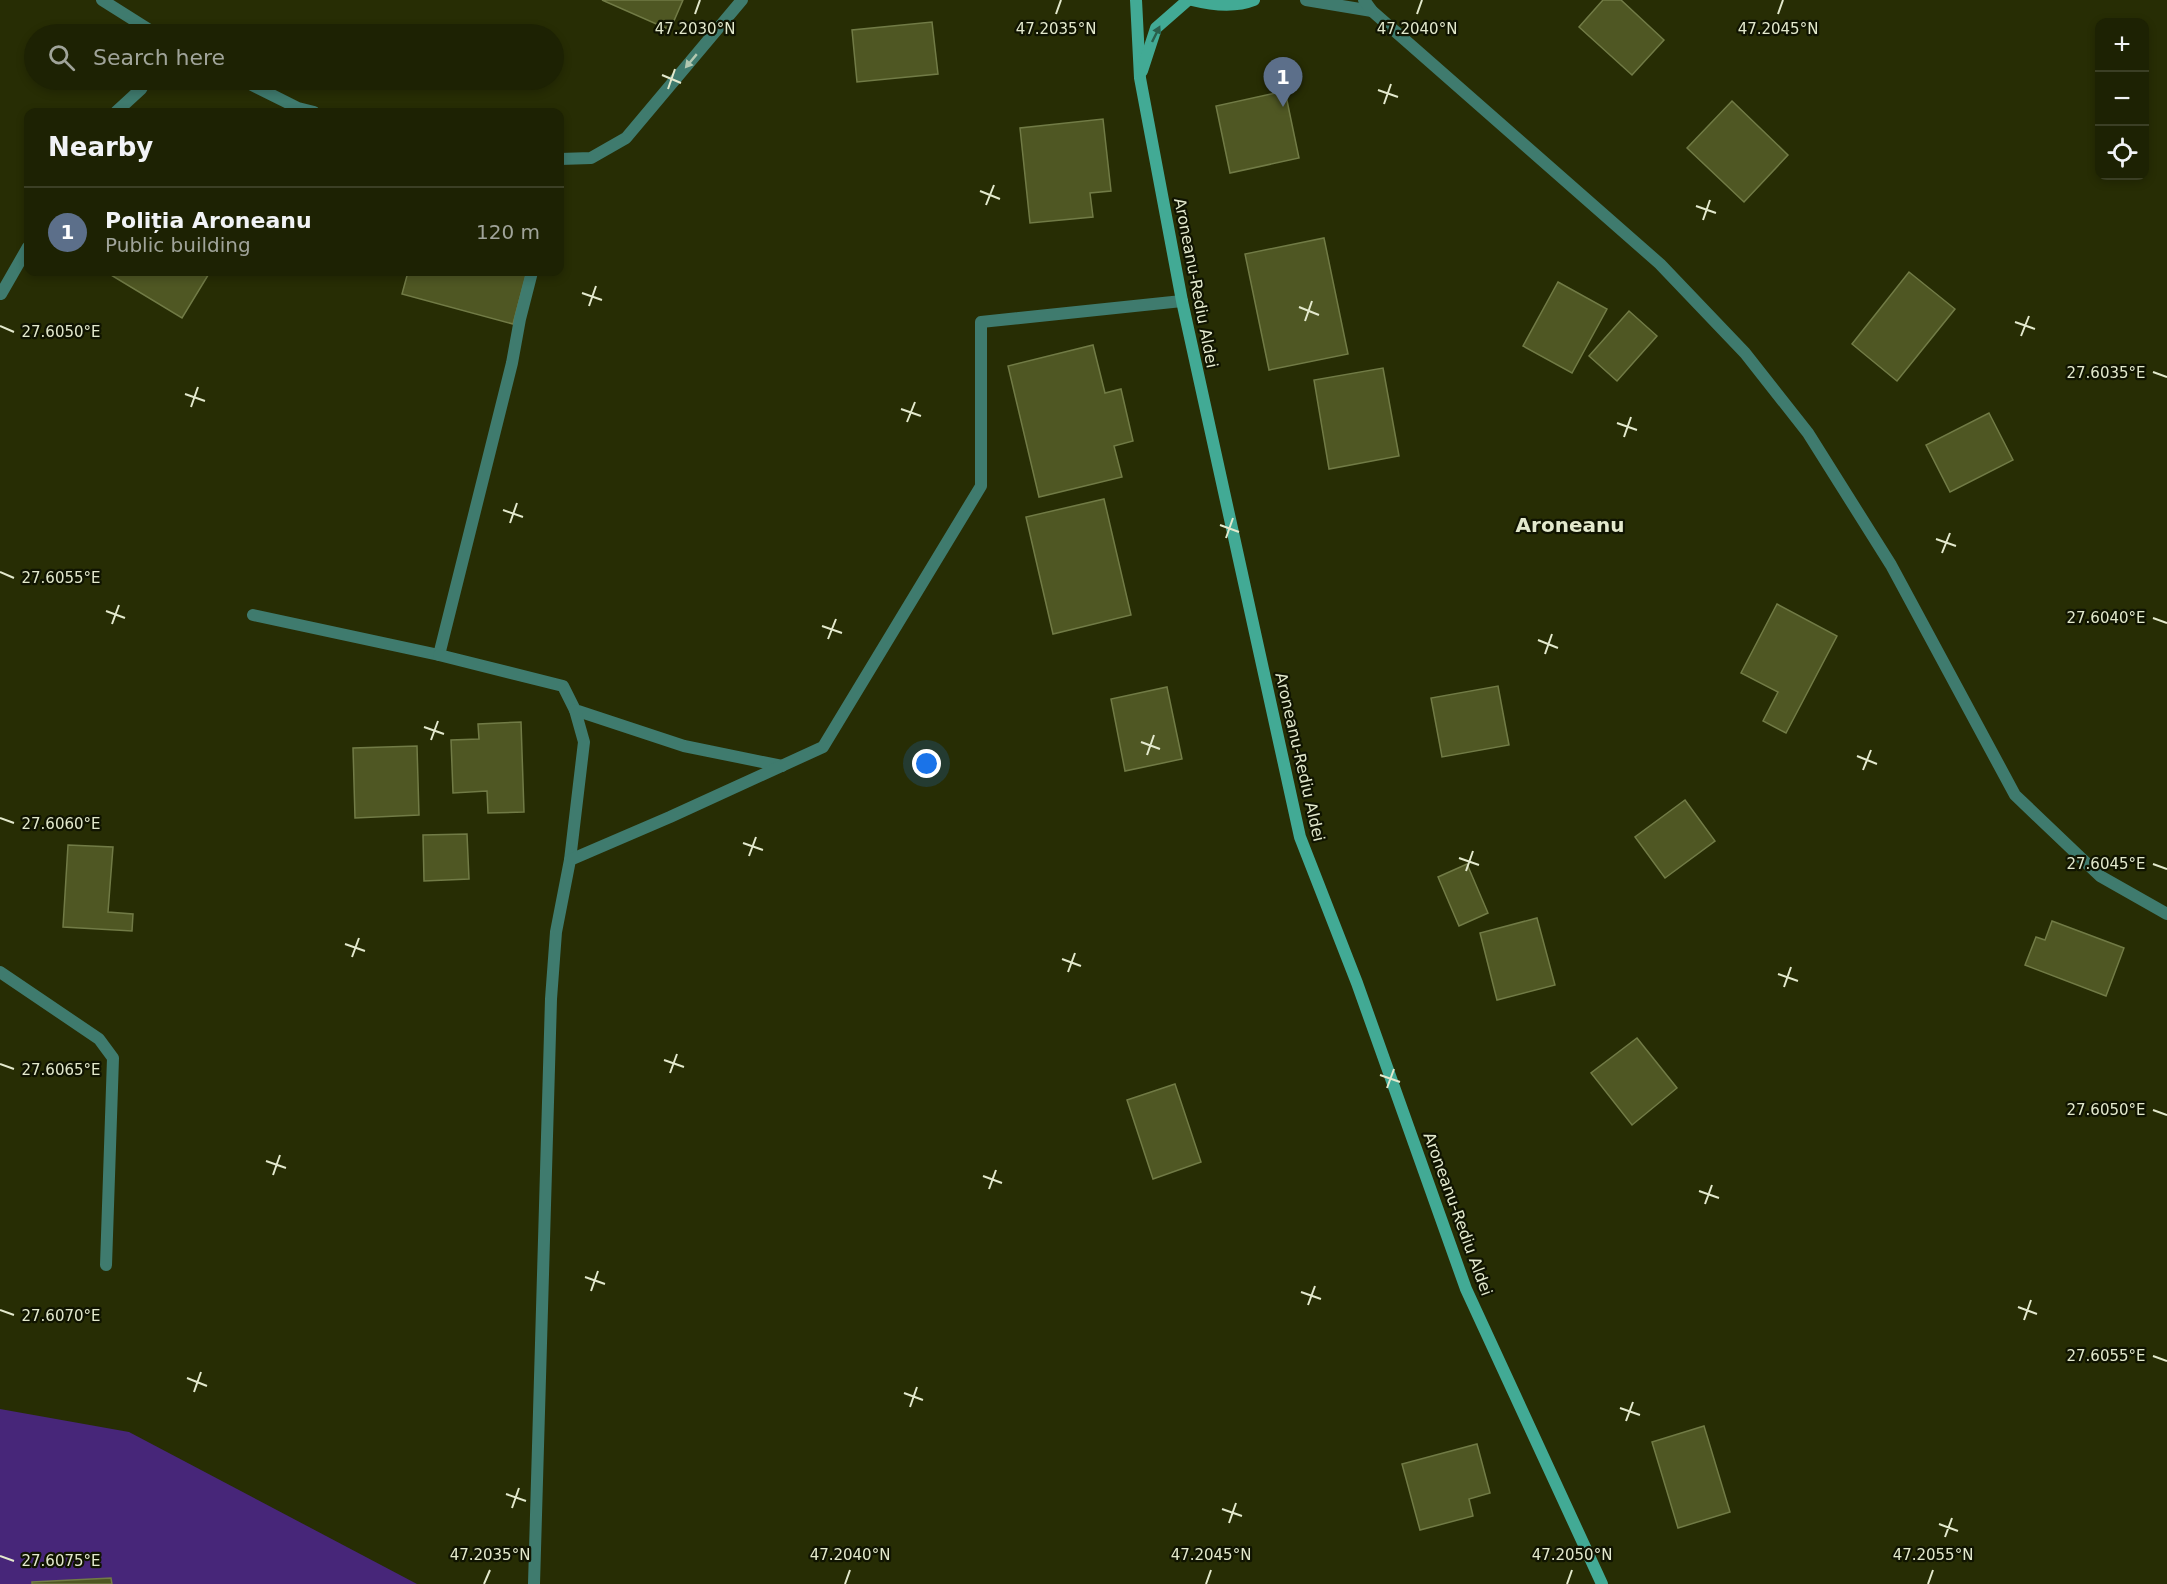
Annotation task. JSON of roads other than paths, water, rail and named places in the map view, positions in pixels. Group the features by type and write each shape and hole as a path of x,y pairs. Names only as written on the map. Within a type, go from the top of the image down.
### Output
{"street":[{"path":"102,0 140,24"},
{"path":"564,159 591,158 626,138 742,0"},
{"name":"Aroneanu-Rediu Aldei","path":"1136,0 1140,78 1182,301 1300,837 1357,983 1467,1289 1602,1584"},
{"path":"1140,78 1156,28 1190,0 1229,5 1254,0"},
{"path":"1306,0 1372,11"},
{"path":"1364,0 1372,11 1660,264 1745,353 1808,433 1891,565 2015,795 2100,876 2167,914"},
{"path":"120,108 140,90"},
{"path":"262,90 298,108"},
{"path":"1,294 24,254"},
{"path":"438,655 512,363 531,276"},
{"path":"570,860 823,747 981,486 981,322 1182,301"},
{"path":"253,615 438,655 563,686 575,710 584,742 570,860 556,932 551,999 534,1584"},
{"path":"575,710 684,746 782,766"},
{"path":"0,972 99,1039 113,1058 106,1265"}],"place":[{"name":"Poliția Aroneanu","path":"1283,107"}],"district":[{"name":"Aroneanu","path":"1570,525"}]}
